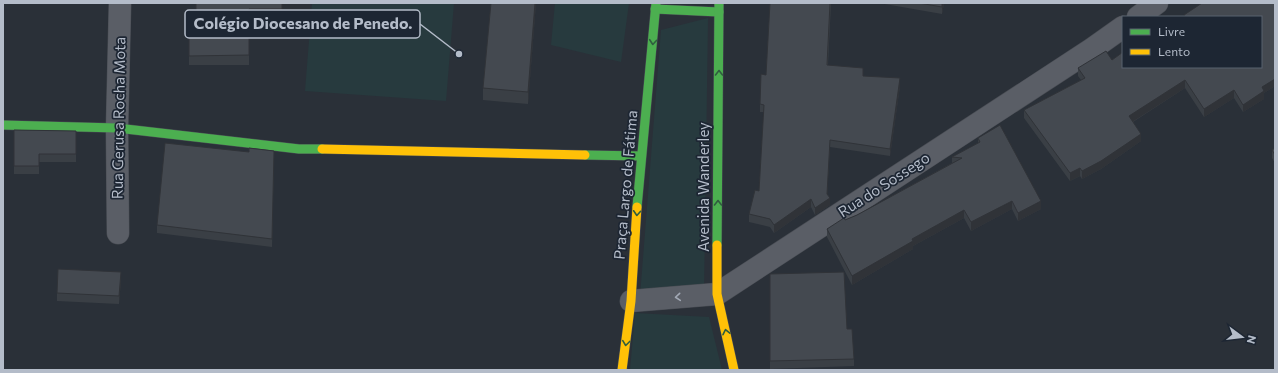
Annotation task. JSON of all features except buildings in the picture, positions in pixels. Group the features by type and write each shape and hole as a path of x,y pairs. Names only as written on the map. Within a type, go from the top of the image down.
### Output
{"main road":[{"path":"656,6 719,7"},
{"name":"Praça Largo de Fátima","path":"622,370 631,301 641,156 656,6"},
{"name":"Avenida Wanderley","path":"719,7 717,294 734,370"},
{"path":"3,125 118,128 299,149 641,156"}],"street":[{"name":"Rua Gerusa Rocha Mota","path":"118,233 120,3"},
{"path":"1139,16 1157,3"},
{"name":"Rua do Sossego","path":"631,301 717,294 1092,49 1122,28"}],"green space":[{"path":"312,3 454,3 446,101 305,91"},
{"path":"555,3 629,3 621,62 551,45"},
{"path":"708,18 704,290 640,296 661,30"},
{"path":"635,313 709,317 722,370 630,370"}],"traffic: fast":[{"path":"637,207 656,3"},
{"path":"717,245 719,3"},
{"path":"655,9 719,12"},
{"path":"3,125 117,128 299,149 322,149"},
{"path":"585,155 641,156"}],"traffic: slow":[{"path":"322,149 585,155"},
{"path":"622,370 631,301 637,207"},
{"path":"717,245 717,294 734,370"}],"place":[{"name":"Colégio Diocesano de Penedo.","path":"459,54"}]}
